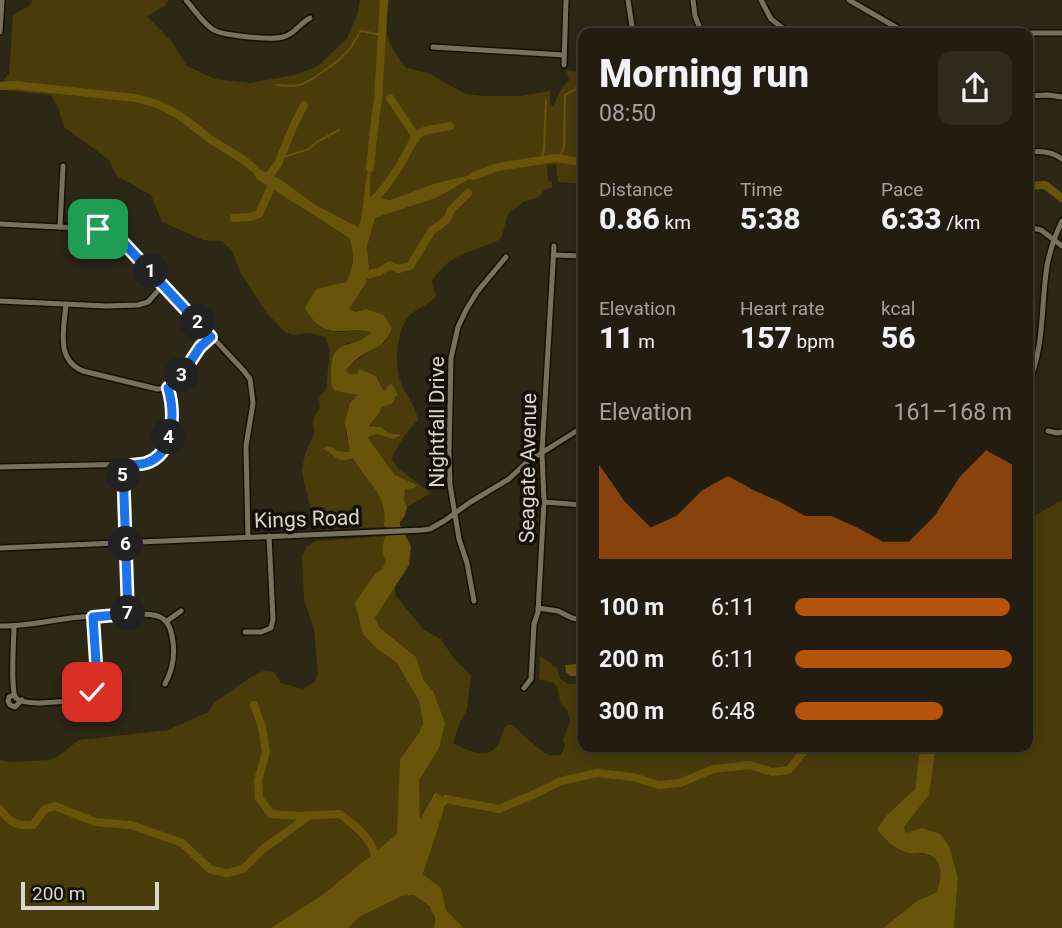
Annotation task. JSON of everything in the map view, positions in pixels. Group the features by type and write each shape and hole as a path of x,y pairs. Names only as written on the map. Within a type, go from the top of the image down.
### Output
{"street":[{"path":"0,32 2,0"},
{"path":"186,0 212,29 234,35 284,37 310,18"},
{"path":"564,65 566,0"},
{"path":"628,0 632,28"},
{"path":"693,0 700,28"},
{"path":"761,0 766,12 781,28"},
{"path":"849,0 897,28"},
{"path":"1033,33 1062,33"},
{"path":"433,47 564,55"},
{"path":"1033,96 1062,97"},
{"path":"1033,152 1051,153 1062,159"},
{"path":"61,227 62,166"},
{"path":"1033,367 1038,352 1046,273 1062,221"},
{"path":"0,224 105,230 113,233 250,379 253,391 246,446 248,537"},
{"path":"1033,228 1041,230 1062,246"},
{"name":"Seagate Avenue","path":"524,688 531,679 534,624 538,608 544,502 542,452 554,246"},
{"path":"553,255 578,256"},
{"name":"Nightfall Drive","path":"474,601 450,485 450,374 458,327 466,310 506,257"},
{"path":"0,300 106,306 143,304 164,285"},
{"path":"66,304 64,350 68,361 83,371 157,389 168,388 179,379 200,347 211,337"},
{"path":"0,467 123,465 149,462 165,448 168,439 171,397 168,388"},
{"name":"Kings Road","path":"0,548 430,529 509,479 527,462 578,430"},
{"path":"1048,431 1062,432"},
{"path":"123,465 128,614"},
{"path":"544,502 578,505"},
{"path":"245,632 261,632 271,628 274,619 269,536"},
{"path":"538,608 558,611 578,619"},
{"path":"167,621 181,611"},
{"path":"0,626 36,625 80,617 128,614 151,614 160,617 167,621 171,629 174,649 170,675 164,684"},
{"path":"14,626 14,695 22,701 77,700 92,692 97,678 93,617"},
{"path":"14,695 9,697 10,705 15,707 22,701"}],"shaded area":[{"path":"33,0 169,0 165,6 147,16 171,41 187,66 215,79 250,83 295,75 318,66 347,38 360,0 389,0 388,37 406,68 428,73 465,94 520,96 550,91 550,104 553,106 569,80 566,70 578,71 578,184 558,182 556,164 547,166 548,180 552,182 552,187 544,190 539,197 523,202 508,214 501,239 447,263 432,281 436,297 409,316 402,329 398,346 398,373 418,420 403,438 392,459 399,469 431,493 407,507 404,501 405,489 415,484 395,475 368,438 378,434 393,439 401,435 369,426 382,407 392,403 398,395 383,390 376,376 359,369 357,374 349,374 346,370 387,340 356,312 349,309 366,283 369,267 367,247 375,218 436,198 479,173 433,184 390,200 370,197 371,163 358,227 316,205 280,179 249,165 300,207 349,238 354,252 335,332 373,332 361,340 345,344 340,392 359,395 346,434 351,452 336,451 333,447 326,446 324,449 353,458 383,504 386,527 327,529 311,510 302,470 305,454 315,432 313,422 320,409 319,398 326,389 330,350 325,337 310,333 293,335 285,332 266,312 241,274 232,251 222,241 203,240 162,222 151,195 117,176 108,159 64,127 51,95 3,90 4,79 9,74 13,15 29,6"},
{"path":"371,158 370,196 390,200 433,184 482,172 436,198 375,218 367,247 369,267 366,283 349,309 356,312 366,309 384,315 392,328 382,344 358,358 346,370 349,374 357,374 359,369 376,376 383,390 392,384 398,395 393,403 382,407 369,426 402,435 393,439 378,434 368,438 395,475 417,485 405,489 404,501 407,507 400,522 400,533 405,535 411,546 409,565 375,618 379,627 416,657 424,681 433,691 445,723 439,748 419,781 420,820 435,792 446,799 423,874 441,888 446,910 464,928 434,928 435,918 429,906 414,895 402,896 359,917 348,928 270,928 321,896 397,834 400,759 423,723 419,701 396,662 377,649 363,634 355,602 386,562 383,545 391,530 384,526 383,505 353,458 339,460 323,449 326,446 333,447 336,451 350,452 345,422 350,403 358,395 335,391 332,386 332,362 335,352 372,332 330,330 315,321 305,308 316,289 347,282 353,260 351,244 349,238 257,179 249,164 280,179 316,205 358,227"},
{"path":"1062,500 1062,928 954,928 958,878 949,846 906,833 904,827 929,795 935,752 1033,752 1033,517"},
{"path":"386,536 383,549 386,562 355,602 377,649 396,662 419,701 423,723 400,759 398,834 321,896 270,928 0,928 0,760 48,760 57,757 79,740 168,730 208,712 215,702 263,671 274,672 281,683 302,689 315,682 318,673 314,629 304,600 302,556 307,546 316,541"},
{"path":"395,587 395,595 424,630 441,639 454,659 471,675 467,709 453,743 476,752 487,753 492,750 499,743 507,725 512,725 545,753 561,755 570,722 567,710 561,704 557,687 539,679 540,656 557,668 560,678 568,684 578,683 578,752 919,752 915,789 888,814 909,853 928,855 938,862 940,874 937,892 917,901 883,928 464,928 446,910 441,888 423,874 446,799 434,792 420,822 419,781 439,748 433,691 424,682 416,657 379,627 375,618"},
{"path":"578,664 578,676 570,676 565,665"},
{"path":"919,752 935,752 929,795 904,827 906,833 922,828 940,834 949,846 958,878 954,928 883,928 917,901 937,892 940,881 939,865 932,856 899,849 877,829 888,814 915,789"},
{"path":"414,895 430,908 434,917 434,928 348,928 359,917 402,896"}],"waterway":[{"path":"370,168 378,100 384,0"},
{"path":"277,85 299,85 315,77 345,54 361,31 382,35"},
{"path":"560,158 564,146 565,95 576,89 578,78"},
{"path":"0,86 14,85 136,98 157,104 179,115 255,169"},
{"path":"390,98 415,139"},
{"path":"541,160 544,150 546,100"},
{"path":"267,178 278,164 304,105"},
{"path":"368,204 386,186 418,135 428,130 450,126"},
{"path":"281,158 309,149 339,130"},
{"path":"473,176 498,167 555,158 578,161"},
{"path":"234,218 259,214 273,183"},
{"path":"1033,186 1045,185 1062,198"},
{"path":"361,276 379,272 390,265 398,269 410,266 432,230 447,219 451,210 468,193"},
{"path":"254,705 262,727 266,752 258,780 259,798 271,814 340,814 368,840 375,860"},
{"path":"440,805 446,799 499,809 561,781 597,773 633,777 659,785 680,783 713,769 750,765 772,772 789,770 803,752"},
{"path":"0,809 7,818 22,825 33,825 45,809 55,806 95,822 131,825 182,843 211,870 227,873 243,869 263,849 309,816"}],"route":[{"path":"92,692 97,678 93,617 128,614 123,465 149,462 165,448 172,410 168,388 179,379 200,347 211,337 120,239 113,233 98,229"}]}
